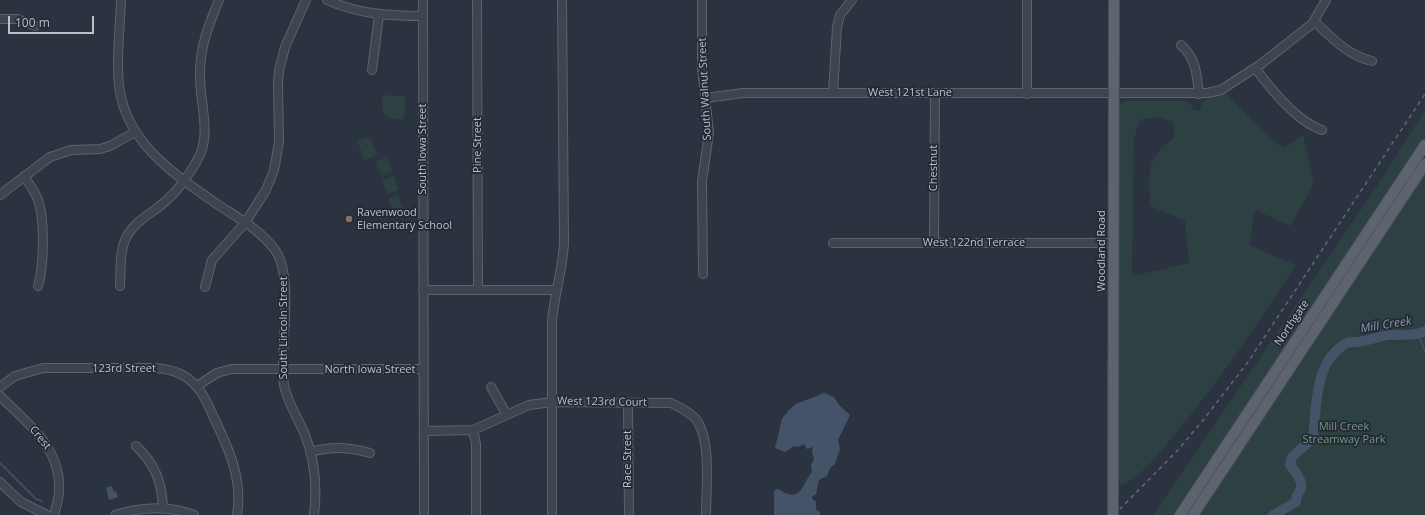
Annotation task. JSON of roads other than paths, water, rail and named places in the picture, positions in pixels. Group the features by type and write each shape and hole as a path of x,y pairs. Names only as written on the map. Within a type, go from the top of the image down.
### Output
{"main road":[{"name":"Woodland Road","path":"1113,515 1114,0"},
{"name":"Northgate","path":"1180,515 1425,145"},
{"name":"Northgate","path":"1193,515 1425,164"}],"street":[{"name":"South Lincoln Street","path":"121,0 119,84 123,105 135,132 149,151 268,241 282,262 285,281 284,370 286,392 305,435 310,452 315,482 314,515"},
{"path":"120,286 122,249 126,238 137,222 170,198 197,160 203,143 204,132 199,74 200,57 205,34 219,0"},
{"path":"205,287 212,260 245,223 266,190 274,170 279,142 279,71 285,47 306,0"},
{"path":"327,0 354,10 379,15 423,16"},
{"name":"South Iowa Street","path":"423,0 424,369"},
{"name":"Pine Street","path":"477,0 478,289"},
{"path":"552,515 552,344 556,290 561,270 564,242 562,0"},
{"name":"South Walnut Street","path":"702,0 702,68 709,133 702,180 702,274"},
{"path":"833,93 837,27 840,15 852,0"},
{"path":"1027,0 1027,94"},
{"path":"1326,0 1314,21 1348,51 1356,56 1372,61"},
{"path":"372,70 379,15"},
{"path":"0,19 18,19 35,26"},
{"name":"West 121st Lane","path":"706,98 743,93 1199,94 1221,90 1256,68 1314,21"},
{"path":"1181,45 1192,59 1199,94"},
{"path":"1256,68 1276,95 1309,123 1322,130"},
{"name":"Chestnut","path":"934,243 935,94"},
{"path":"0,195 54,155 71,150 96,149 110,146 135,132"},
{"path":"24,176 36,194 41,214 42,261 38,286"},
{"name":"West 122nd Terrace","path":"833,243 1114,243"},
{"path":"423,290 556,290"},
{"name":"123rd Street","path":"0,387 16,376 43,368 170,370 184,376 197,386"},
{"name":"North Iowa Street","path":"197,386 224,370 424,369 424,515"},
{"path":"197,386 211,411 234,462 238,488 237,515"},
{"path":"491,387 507,415"},
{"name":"Crest","path":"0,396 44,440 55,459 58,470 59,492 54,515"},
{"name":"West 123rd Court","path":"424,431 473,430 529,405 552,402 671,403 683,409 695,418 704,437 706,461 706,515"},
{"name":"Race Street","path":"628,403 629,515"},
{"path":"473,430 476,444 476,515"},
{"path":"136,446 150,462 160,480 163,508"},
{"path":"310,452 340,446 370,453"},
{"path":"0,482 21,502 47,515"},
{"path":"120,514 141,509 163,508 183,511 194,515"}],"water":[{"path":"824,393 834,397 839,405 850,415 838,440 840,449 835,464 830,468 827,476 819,480 816,494 812,497 813,500 816,501 816,510 820,512 820,515 774,515 774,492 776,489 788,494 797,494 803,488 812,472 811,465 814,459 812,452 813,447 807,449 804,444 798,447 794,446 785,452 775,448 782,419 796,404"},
{"path":"112,486 118,497 109,500 106,488"}],"waterway":[{"name":"Mill Creek","path":"1273,515 1296,502 1296,497 1301,488 1301,482 1290,465 1292,457 1313,438 1319,384 1329,359 1349,342 1360,342 1390,335 1412,335 1425,331"},
{"path":"1418,334 1425,351"},
{"path":"0,463 36,499 42,501"}],"railway":[{"path":"1114,515 1178,450 1248,362 1425,94"}],"place":[{"name":"Ravenwood Elementary School","path":"349,219"}],"park label":[{"name":"Mill Creek Streamway Park","path":"1344,433"}]}
